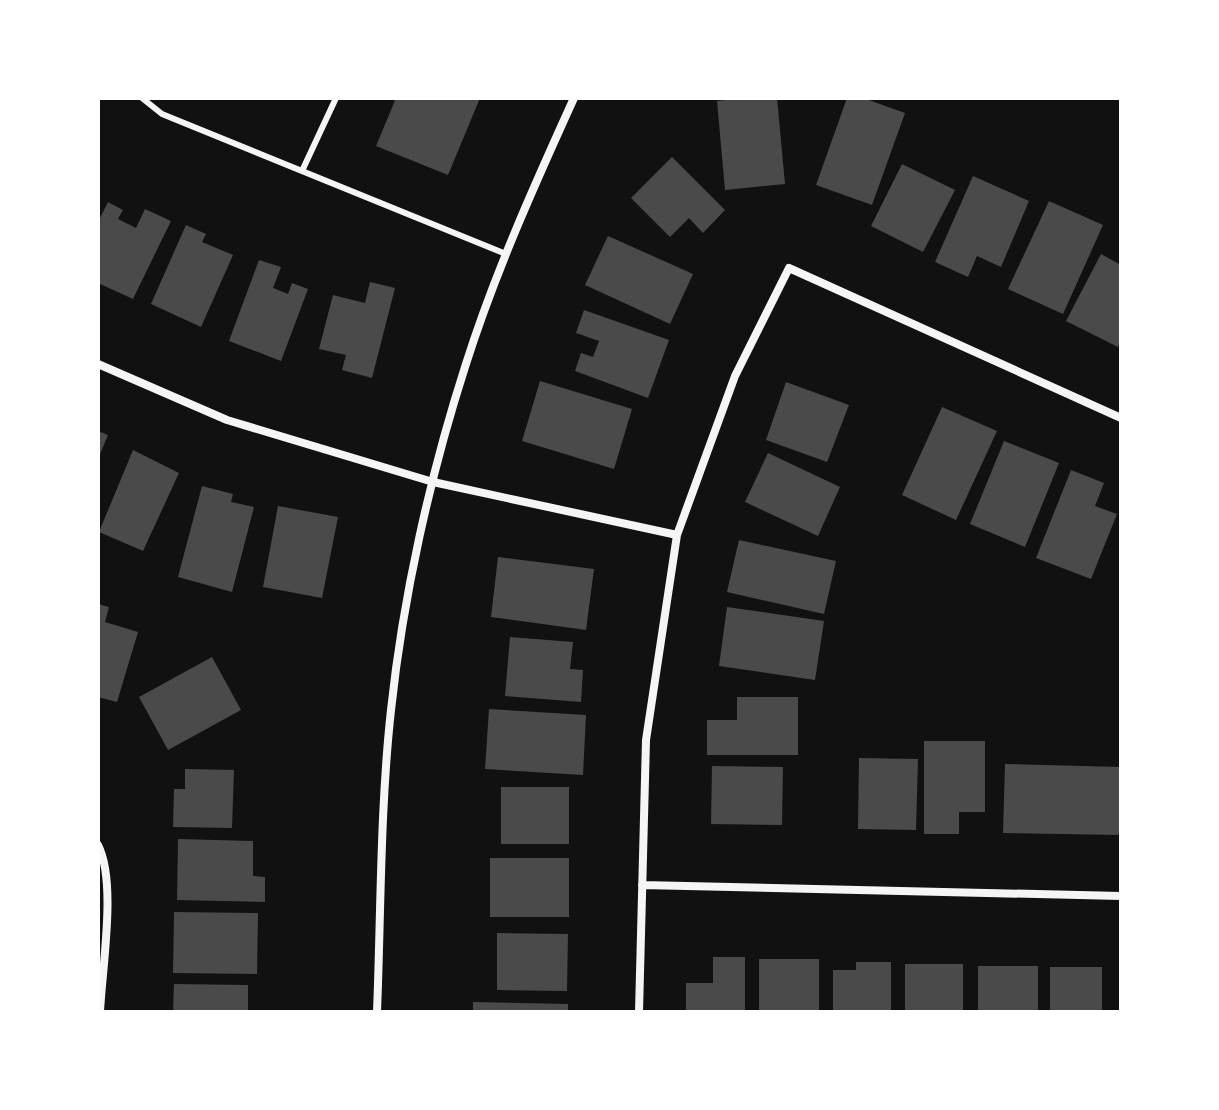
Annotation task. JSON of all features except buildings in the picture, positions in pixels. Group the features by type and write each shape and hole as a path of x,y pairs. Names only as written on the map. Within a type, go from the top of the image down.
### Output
{"street":[{"path":"377,1012 385,782 391,709 401,635 433,482 465,368 506,254 574,98"},
{"path":"639,1012 646,740 677,535 735,376 789,268 1121,418"},
{"path":"98,364 227,420 433,482 677,535"},
{"path":"98,845 103,855 108,891 100,1005"},
{"path":"642,885 1121,896"}],"lane":[{"path":"142,98 162,114 506,254"},
{"path":"302,171 336,98"}]}
